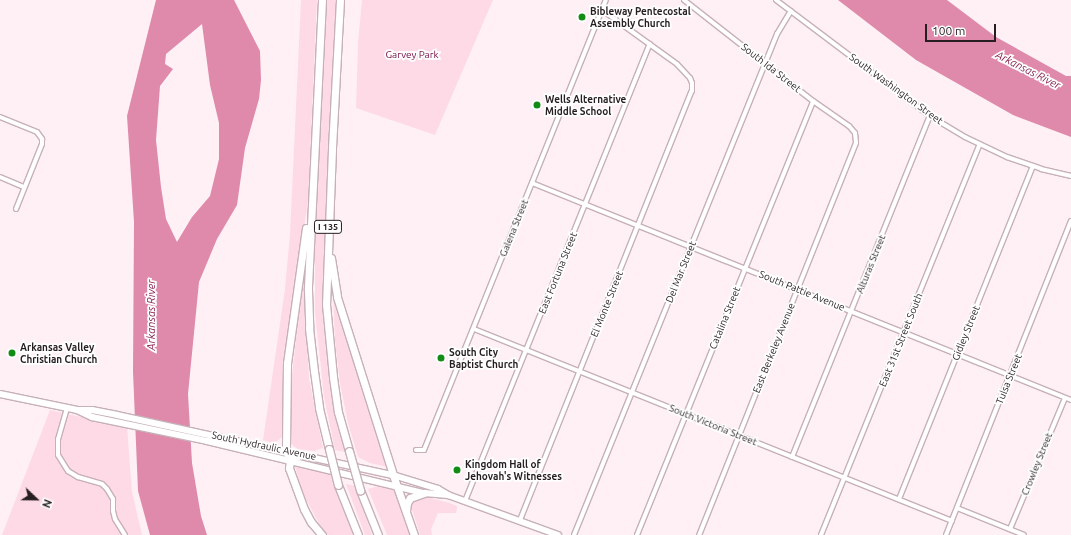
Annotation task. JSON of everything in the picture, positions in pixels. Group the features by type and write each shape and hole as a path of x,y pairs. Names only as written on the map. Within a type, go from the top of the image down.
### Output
{"highway":[{"name":"I 135","path":"322,0 308,290 309,328 319,408 338,485 358,535"},
{"name":"I 135","path":"340,0 326,279 327,327 338,412 360,490 378,535"},
{"path":"312,190 287,363 286,451 290,460 289,468 304,509 311,522 322,535"},
{"path":"329,206 332,276 337,296 393,475 414,535"},
{"path":"290,460 293,457 302,454"},
{"path":"406,511 407,503 410,498 424,493"}],"street":[{"name":"Galena Street","path":"416,450 424,450 606,0"},
{"name":"South Ida Street","path":"684,0 813,101 849,126 855,133 856,138"},
{"name":"South Washington Street","path":"776,0 930,116 980,144 1007,157 1033,166 1071,176"},
{"path":"602,10 650,44"},
{"name":"Del Mar Street","path":"574,535 781,26 791,11"},
{"name":"El Monte Street","path":"520,520 692,88 692,81 688,75 650,44"},
{"name":"East Fortuna Street","path":"465,501 650,44"},
{"name":"Catalina Street","path":"637,535 813,101"},
{"name":"Alturas Street","path":"792,457 930,116"},
{"path":"0,117 34,131 41,136 42,144 16,208"},
{"name":"East Berkeley Avenue","path":"699,535 855,147 856,138"},
{"name":"East 31st Street South","path":"821,535 980,144"},
{"name":"Gidley Street","path":"899,499 1033,166"},
{"path":"0,177 24,187"},
{"name":"South Pattie Avenue","path":"532,182 1071,400"},
{"name":"Tulsa Street","path":"946,535 1071,221"},
{"name":"South Victoria Street","path":"474,329 952,521"},
{"name":"South Hydraulic Avenue","path":"0,394 77,410 92,416 290,460 397,485 424,493 448,495"},
{"name":"Crowley Street","path":"1010,530 1065,398"},
{"path":"67,408 58,439 58,455 68,471 78,477 102,484 107,489 113,499 115,520 125,535"},
{"name":"South Hydraulic Avenue","path":"77,410 92,410 117,415 393,475 438,489 448,495 558,535"},
{"path":"957,508 1022,535"}],"green space":[{"path":"301,0 317,0 308,202 286,342 282,437 275,443 263,440 285,289 290,234"},
{"path":"327,0 336,0 325,224 324,314 333,394 345,452 335,450 324,397 315,312 315,243"},
{"name":"Garvey Park","path":"362,0 493,0 435,135 356,108 358,43"},
{"path":"302,283 304,283 309,378 323,448 314,451 298,449 291,444 292,375"},
{"path":"333,294 335,294 387,467 370,463 358,457 348,423 340,383 335,341"},
{"path":"50,410 127,427 132,492 142,535 2,535"},
{"path":"295,466 330,472 354,535 328,535 321,527 302,492"},
{"path":"346,484 356,486 372,535 365,535"},
{"path":"382,485 395,487 411,535 387,535 368,489"},
{"path":"419,497 427,497 457,506 456,513 438,513 431,529 432,535 420,535 411,506 413,501"}],"water":[{"name":"Arkansas River","path":"156,0 234,0 260,51 261,80 259,99 245,148 237,205 217,239 199,282 188,394 192,463 201,516 207,535 150,535 138,491 133,372 134,222 127,116","holes":["202,24 210,85 219,123 219,159 210,196 192,217 177,242 166,219 161,187 156,140 160,86 173,69 165,64 166,54"]},
{"name":"Arkansas River","path":"838,0 947,0 996,37 1066,76 1071,76 1071,137 1013,115 916,60"}],"place":[{"name":"Bibleway Pentecostal Assembly Church","path":"582,17"},
{"name":"Wells Alternative Middle School","path":"537,105"},
{"name":"Arkansas Valley Christian Church","path":"12,353"},
{"name":"South City Baptist Church","path":"441,358"},
{"name":"Kingdom Hall of Jehovah's Witnesses","path":"457,470"}]}
